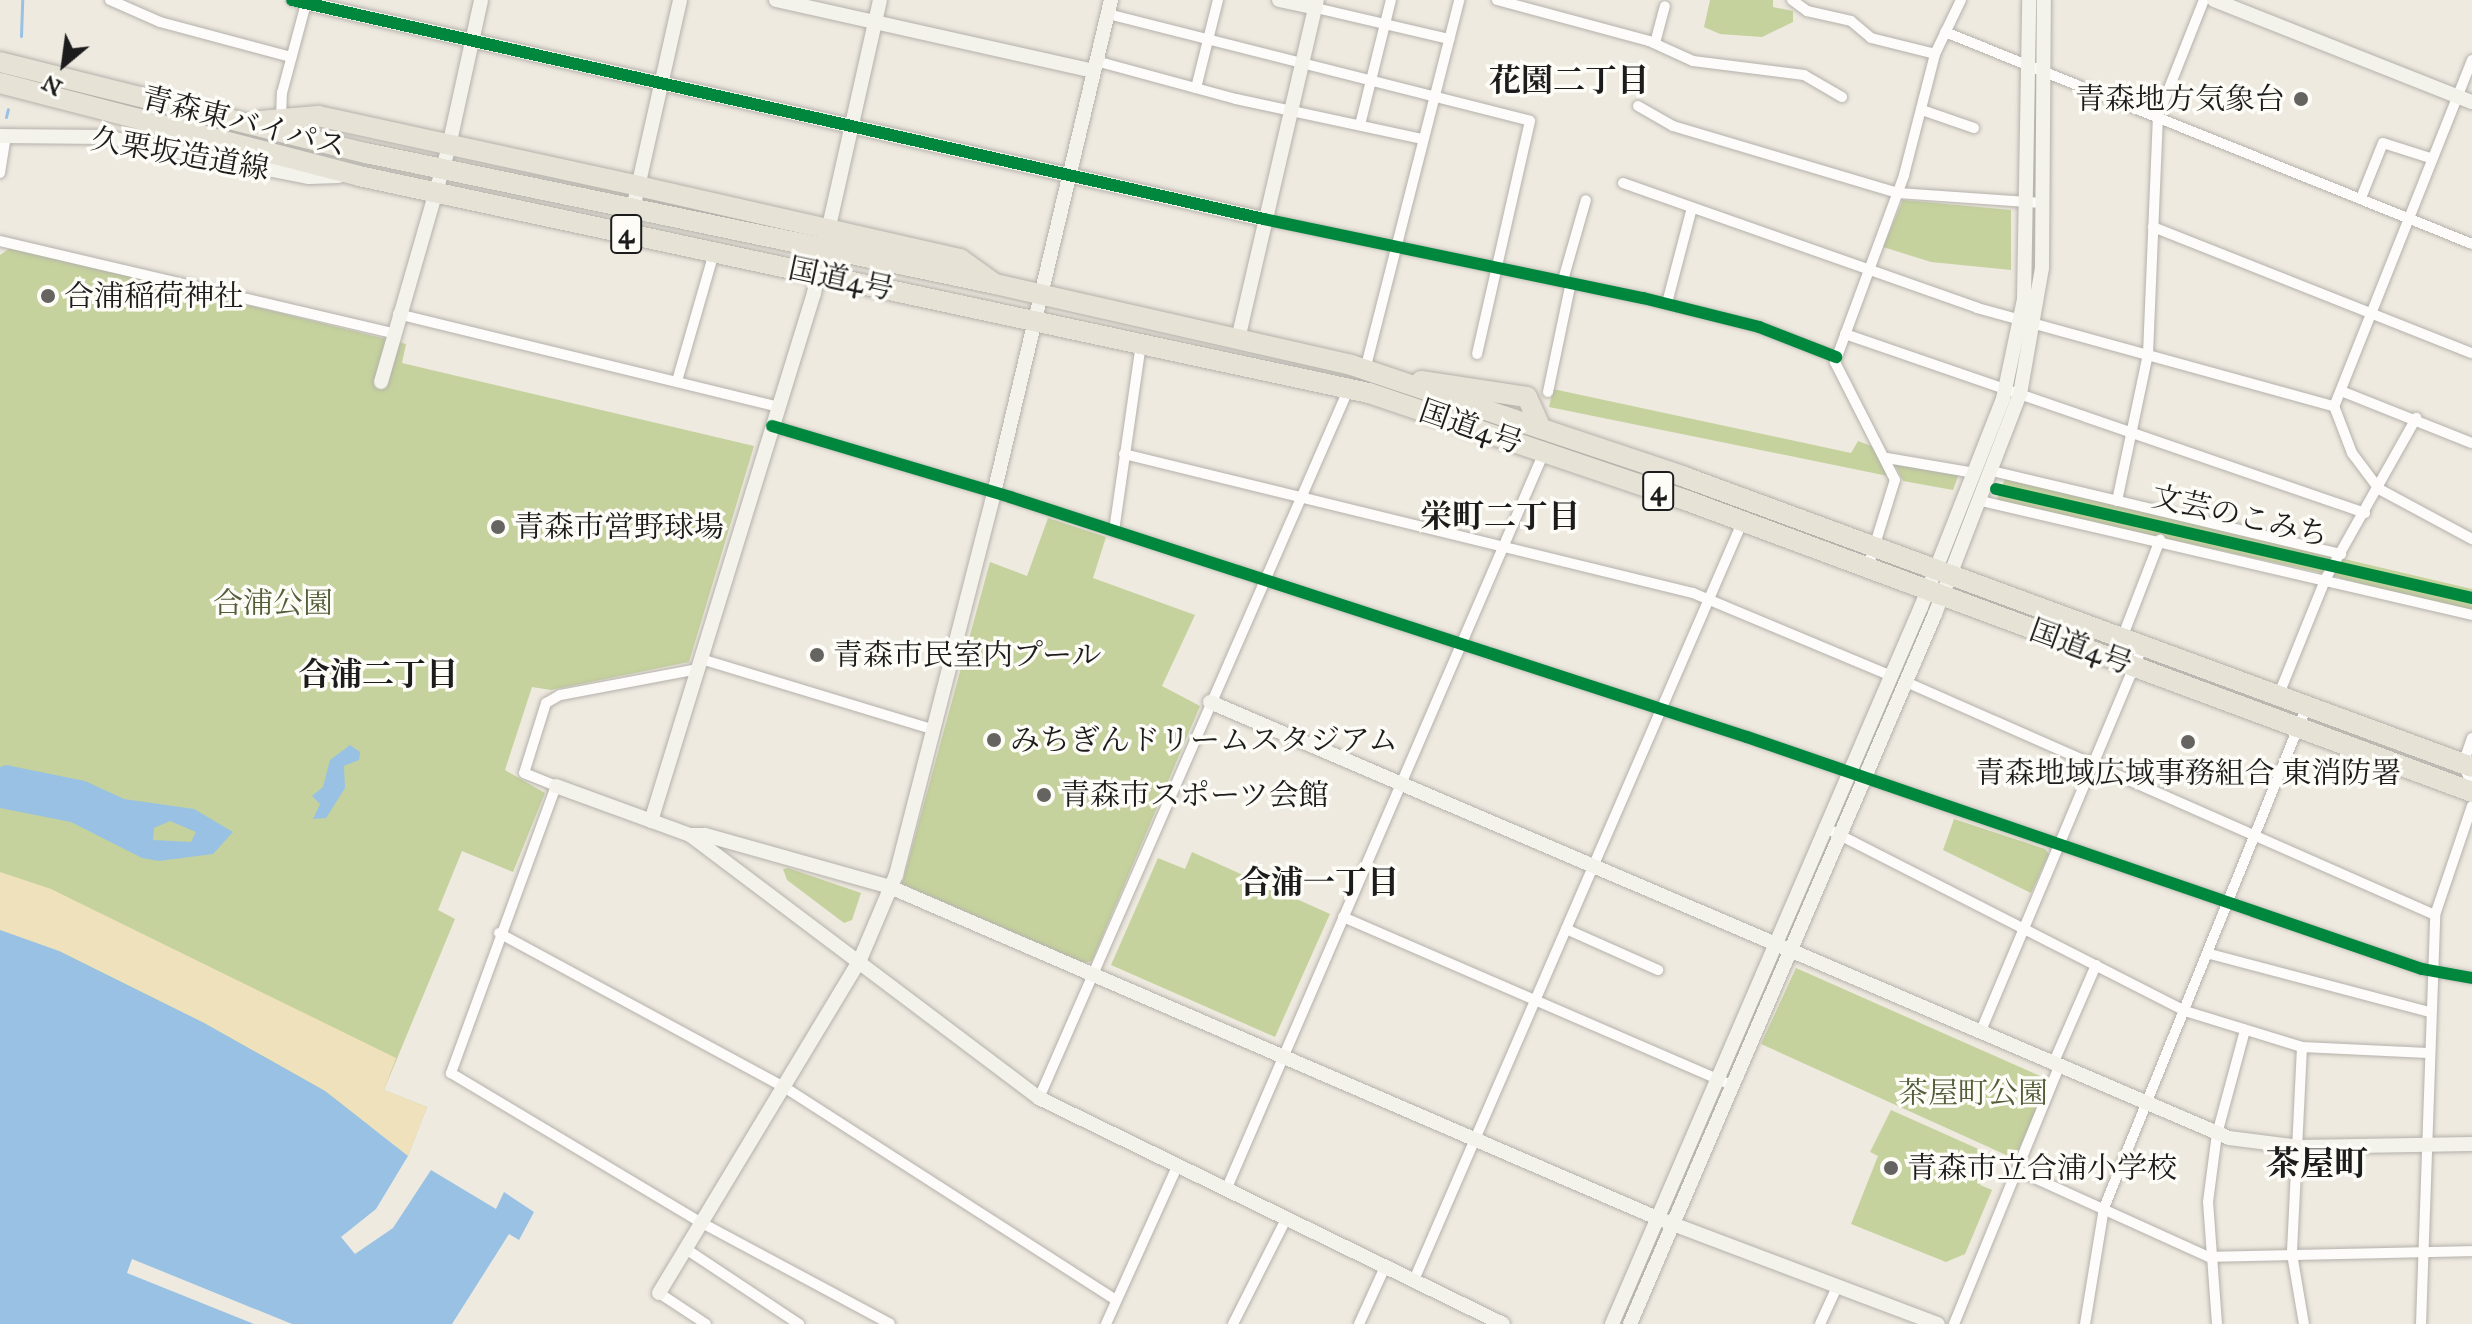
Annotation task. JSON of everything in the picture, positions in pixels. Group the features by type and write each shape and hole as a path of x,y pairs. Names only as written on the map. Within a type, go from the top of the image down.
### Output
{"highway":[{"name":"青森東バイパス","path":"0,62 441,169"},
{"name":"青森東バイパス","path":"0,83 359,176 433,192"},
{"path":"245,122 318,116 638,186 827,240"},
{"name":"国道4号","path":"441,169 633,209 969,262 995,284 1365,370 1751,501 1875,547 1939,583 2114,659 2472,792"},
{"name":"国道4号","path":"433,192 1349,388 1544,452 1868,567 1939,583 2122,639 2468,766"}],"street":[{"path":"110,0 160,22 291,57"},
{"path":"381,382 433,192 449,146 481,0"},
{"path":"633,209 680,0"},
{"path":"776,0 1423,139"},
{"path":"651,821 819,274 880,0"},
{"path":"1196,88 1218,0"},
{"path":"1279,0 1316,4 1449,39"},
{"path":"1360,125 1391,0"},
{"path":"1365,370 1459,0"},
{"path":"1497,0 1655,43 1700,63 1804,75 1842,97"},
{"path":"1792,0 1807,11 1851,21 1871,38 1935,54"},
{"path":"2029,0 2026,202 2029,320"},
{"path":"1612,1324 1731,1085 1824,827 1891,676 1981,501 1992,471 2029,320 2042,203 2044,0"},
{"path":"2117,501 2148,354 2158,116 2204,0"},
{"path":"2214,0 2472,102"},
{"path":"281,118 302,1 1264,219 1667,303 1759,327 1836,357"},
{"path":"1868,567 1895,480 1887,458 1837,375 1836,357 1898,193 1935,54 1958,1"},
{"path":"1238,339 1316,4"},
{"path":"1655,43 1665,6"},
{"path":"706,1324 691,1319 659,1293 859,962 890,887 994,493 1067,174 1109,7 1208,38 1372,77 1532,124 1477,354"},
{"path":"1945,32 2472,244"},
{"path":"2472,60 2334,406 2352,453 2379,489 2472,539"},
{"path":"1638,106 1673,126 1898,193 2042,203"},
{"path":"1922,110 1974,128"},
{"path":"0,173 3,136"},
{"name":"久栗坂造道線","path":"3,136 105,137 309,177 359,176"},
{"path":"2361,198 2383,143 2433,159"},
{"path":"1623,183 1868,274 2334,406"},
{"path":"1548,392 1567,281 1586,200"},
{"path":"1667,303 1692,208"},
{"path":"2153,227 2472,353"},
{"path":"0,241 393,333"},
{"path":"677,381 714,253"},
{"path":"398,314 779,407"},
{"path":"1845,334 2365,513"},
{"path":"1114,531 1141,342"},
{"path":"1039,1098 1299,494 1349,388"},
{"path":"2341,391 2416,418 2472,443"},
{"path":"1630,1324 1716,1079 1838,834 1906,682 1975,473 2012,392"},
{"path":"2270,717 2326,578 2379,489 2416,418"},
{"path":"772,426 994,493 1463,644 2432,971 2472,978"},
{"path":"1226,1190 1505,546 1544,452 1548,431"},
{"path":"1124,454 1299,494 1709,598 1891,676"},
{"path":"1887,458 1975,473"},
{"path":"1992,471 2341,554"},
{"path":"1414,1280 1751,501"},
{"path":"1981,501 2326,578 2472,615"},
{"path":"2114,659 2160,540"},
{"path":"1980,1033 2142,647"},
{"path":"932,729 699,664 546,703 524,773 690,835 890,887 1664,1220 1938,1324"},
{"path":"1906,682 2435,915"},
{"path":"1210,702 2217,1134 2247,1143 2299,1147 2472,1144"},
{"path":"2085,1324 2104,1208 2210,954 2306,708"},
{"path":"2472,738 2468,766 2472,785"},
{"path":"556,786 499,933 451,1073 702,1223 890,1324"},
{"path":"2421,1324 2435,915 2472,806"},
{"path":"1824,827 2185,1011 2302,1047 2428,1053"},
{"path":"690,835 1039,1098 1503,1324"},
{"path":"1343,917 1731,1085"},
{"path":"1566,929 1658,970"},
{"path":"499,933 784,1087 1116,1300"},
{"path":"2210,954 2430,1012"},
{"path":"1954,1324 2096,965"},
{"path":"2217,1324 2209,1257 2208,1202 2217,1134 2245,1030"},
{"path":"2302,1047 2292,1254 2304,1324"},
{"path":"1106,1324 1177,1167"},
{"path":"2017,1170 2209,1257 2423,1249 2472,1251"},
{"path":"1233,1324 1286,1219"},
{"path":"686,1249 799,1324"},
{"path":"1359,1324 1385,1267"},
{"path":"1820,1324 1837,1287"}],"green space":[{"path":"1710,0 1773,0 1773,7 1793,11 1793,22 1762,37 1720,34 1704,27"},
{"path":"1903,200 2011,210 2011,270 1931,262 1883,247"},
{"name":"合浦公園","path":"12,247 406,344 402,363 754,446 689,662 551,690 532,687 505,770 545,793 513,872 462,851 438,910 455,919 384,1090 427,1107 408,1156 376,1130 59,951 0,930 0,255"},
{"path":"1553,389 1851,453 1858,441 1874,447 1888,476 1549,407"},
{"path":"1894,462 1960,471 1953,490 1903,481"},
{"path":"2005,479 2472,589 2472,614 2322,573 1996,501"},
{"name":"青森市スポーツ会館","path":"1048,518 1106,537 1093,578 1195,615 1162,686 1200,706 1092,961 1084,963 902,884 990,562 1027,576"},
{"path":"1954,819 2045,849 2049,854 2031,893 1943,850"},
{"path":"1192,852 1330,914 1275,1037 1111,965 1158,858 1185,869"},
{"path":"788,868 861,893 852,920 844,923 787,880 783,869"},
{"name":"茶屋町公園","path":"1796,968 2040,1076 2046,1087 2015,1159 1761,1044"},
{"path":"1891,1110 1994,1156 1980,1185 1992,1190 1965,1254 1946,1262 1851,1224 1878,1156 1870,1152"}],"sand":[{"path":"0,872 51,889 396,1058 384,1090 427,1107 408,1156 325,1091 204,1023 59,951 0,930"}],"water":[{"path":"350,745 360,752 359,760 344,766 345,788 326,818 313,819 320,804 312,796 323,787 330,760"},
{"path":"6,765 85,781 124,799 194,809 233,832 213,854 159,861 142,858 71,822 0,808 0,767","holes":["170,821 196,832 191,842 153,840 154,828"]},
{"path":"0,930 59,951 204,1023 325,1091 408,1156 376,1209 341,1237 355,1254 393,1228 431,1170 496,1209 504,1192 534,1212 519,1240 509,1234 452,1324 0,1324"}],"pier":[{"path":"132,1259 292,1324 254,1324 127,1273"}],"waterway":[{"path":"21,36 22,0"},
{"path":"6,117 8,109"}],"cycle path":[{"path":"292,0 1264,219 1643,298 1759,327 1836,357"},
{"path":"772,426 1010,497 1747,737 2422,969 2472,978"},
{"name":"文芸のこみち","path":"1996,489 2472,598"}],"place":[{"name":"青森地方気象台","path":"2301,99"},
{"name":"合浦稲荷神社","path":"48,296"},
{"name":"青森市営野球場","path":"498,527"},
{"name":"青森市民室内プール","path":"817,655"},
{"name":"みちぎんドリームスタジアム","path":"994,740"},
{"name":"青森地域広域事務組合 東消防署","path":"2188,742"},
{"name":"青森市スポーツ会館","path":"1044,795"},
{"name":"青森市立合浦小学校","path":"1891,1168"}],"district":[{"name":"花園二丁目","path":"1569,81"},
{"name":"栄町二丁目","path":"1500,517"},
{"name":"合浦二丁目","path":"378,675"},
{"name":"合浦一丁目","path":"1319,883"},
{"name":"茶屋町","path":"2317,1164"}]}
